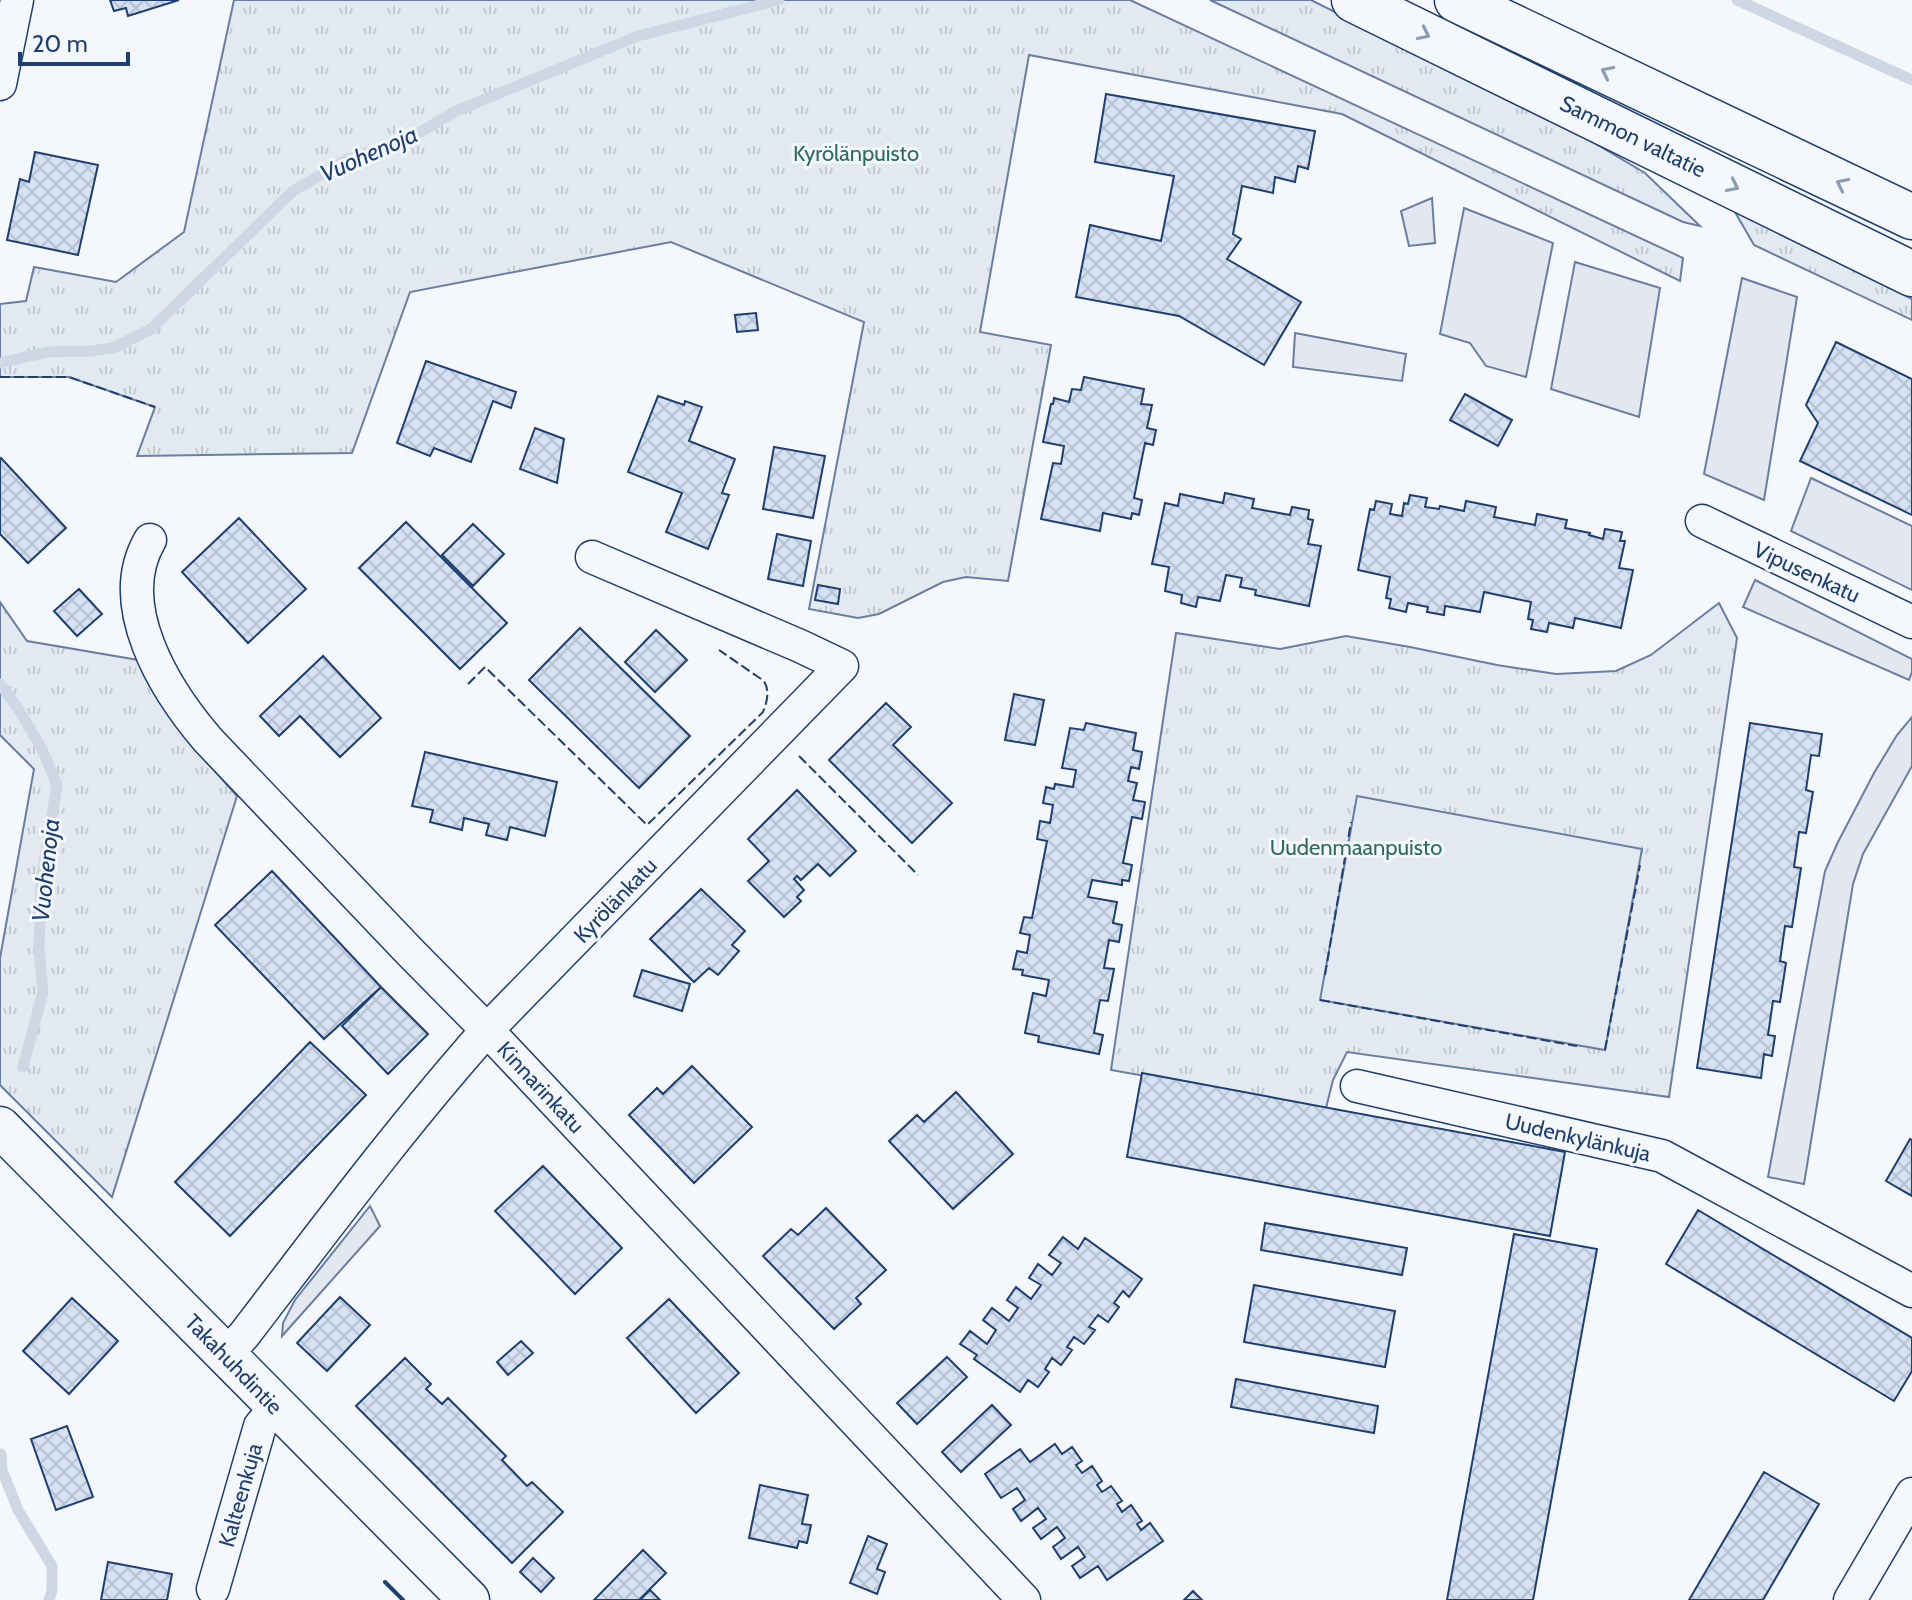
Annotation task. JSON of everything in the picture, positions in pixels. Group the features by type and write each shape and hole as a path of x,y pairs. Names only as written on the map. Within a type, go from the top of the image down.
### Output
{"main road":[{"name":"Sammon valtatie","path":"1354,0 1912,274"},
{"path":"1457,0 1912,217"}],"street":[{"path":"0,84 17,0"},
{"name":"Vipusenkatu","path":"1702,521 1912,622"},
{"name":"Kinnarinkatu","path":"150,540 139,564 136,583 138,609 160,671 190,719 1024,1600"},
{"name":"Kyrölänkatu","path":"226,1355 487,1030 842,666 592,557"},
{"name":"Uudenkylänkuja","path":"1357,1086 1662,1156 1912,1291"},
{"name":"Takahuhdintie","path":"0,1127 469,1600"},
{"name":"Kalteenkuja","path":"213,1589 260,1426 276,1407"},
{"path":"1850,1600 1912,1494"}],"green space":[{"name":"Kyrölänpuisto","path":"234,0 1130,0 1683,258 1680,281 1342,114 1029,55 980,332 1051,345 1008,581 966,577 943,582 879,614 858,618 809,609 864,322 671,242 410,292 352,453 137,456 155,407 69,377 0,377 0,304 26,301 34,267 116,282 184,232"},
{"path":"1210,0 1311,0 1574,131 1645,173 1700,226 1683,222"},
{"path":"1735,212 1912,299 1912,320 1754,245"},
{"path":"0,602 27,641 144,661 188,741 237,796 112,1197 0,1085 0,958 34,769 0,735"},
{"name":"Uudenmaanpuisto","path":"1719,603 1737,638 1669,1097 1347,1052 1333,1080 1326,1108 1111,1070 1176,633 1280,649 1346,636 1556,674 1616,671 1651,655"},
{"path":"1357,796 1642,849 1605,1050 1320,1000"}],"shaded area":[{"path":"1432,198 1435,243 1409,246 1401,211"},
{"path":"1464,208 1553,243 1526,377 1486,366 1470,343 1440,334"},
{"path":"1575,262 1660,288 1639,417 1551,389"},
{"path":"1742,278 1797,297 1764,500 1704,474"},
{"path":"1295,333 1406,354 1402,381 1293,367"},
{"path":"1811,478 1912,526 1912,590 1791,531"},
{"path":"1755,580 1912,659 1909,680 1743,607"},
{"path":"1912,717 1912,766 1863,854 1853,884 1804,1184 1768,1177 1825,871 1874,773"},
{"path":"370,1206 380,1226 282,1336 283,1323 295,1300"}],"building":[{"path":"110,0 179,0 128,16 126,8 114,11"},
{"path":"1106,94 1315,131 1308,169 1298,166 1295,182 1275,177 1273,193 1242,186 1233,234 1241,239 1227,259 1301,302 1264,365 1179,316 1076,297 1090,225 1161,241 1174,176 1095,162"},
{"path":"35,152 98,165 78,255 7,240 20,179 29,182"},
{"path":"756,313 758,330 737,332 735,315"},
{"path":"1836,342 1912,379 1912,515 1800,461 1818,423 1806,405"},
{"path":"426,361 516,392 511,408 493,401 471,462 434,448 430,456 397,443"},
{"path":"1084,377 1144,389 1141,404 1152,405 1147,428 1156,430 1153,445 1145,443 1134,498 1142,500 1139,515 1132,513 1131,519 1103,513 1100,531 1041,519 1053,463 1061,464 1064,446 1043,442 1051,404 1054,398 1069,402 1072,389 1081,390"},
{"path":"1465,394 1512,420 1498,446 1450,420"},
{"path":"658,396 684,405 685,401 702,407 689,441 735,459 722,493 729,495 708,549 666,532 682,493 628,472"},
{"path":"535,428 564,439 557,483 520,469"},
{"path":"774,447 825,456 813,518 763,509"},
{"path":"1,458 66,528 28,563 0,534"},
{"path":"1225,493 1254,499 1252,508 1290,515 1292,507 1309,510 1308,519 1313,520 1308,544 1321,546 1309,606 1255,595 1256,590 1240,587 1242,578 1226,575 1220,601 1198,597 1196,607 1181,603 1182,595 1165,591 1169,567 1152,564 1165,503 1178,506 1180,494 1223,503"},
{"path":"1410,495 1427,498 1425,507 1439,509 1440,506 1464,511 1466,501 1496,507 1494,517 1535,525 1537,514 1567,520 1565,528 1603,539 1605,529 1622,532 1620,541 1625,541 1619,568 1633,570 1621,628 1575,618 1573,628 1549,623 1547,632 1531,629 1533,620 1528,619 1531,602 1484,592 1480,612 1445,606 1444,615 1427,612 1428,607 1408,603 1406,612 1389,608 1391,599 1386,598 1390,577 1358,570 1370,509 1374,510 1376,501 1392,504 1390,514 1402,516 1404,503 1408,504"},
{"path":"239,518 306,589 248,643 182,572"},
{"path":"406,522 507,623 460,669 359,568"},
{"path":"473,524 504,554 473,586 442,555"},
{"path":"777,534 811,541 803,586 768,579"},
{"path":"818,585 840,589 838,604 815,600"},
{"path":"79,589 102,614 77,636 54,611"},
{"path":"580,628 690,736 639,788 529,680"},
{"path":"656,630 687,660 655,692 625,662"},
{"path":"323,656 381,718 340,757 300,716 279,736 260,716"},
{"path":"1014,694 1044,700 1035,745 1005,740"},
{"path":"886,703 911,727 893,745 952,803 912,843 829,760"},
{"path":"1086,723 1136,733 1133,750 1142,752 1139,769 1131,767 1128,781 1137,783 1133,800 1145,802 1142,819 1132,817 1123,863 1132,865 1129,881 1122,880 1122,885 1092,880 1088,897 1117,902 1113,923 1122,925 1119,942 1109,940 1104,968 1114,969 1108,1001 1100,1000 1094,1033 1103,1035 1099,1054 1038,1042 1039,1036 1025,1033 1033,993 1046,996 1049,980 1022,975 1023,970 1013,969 1017,951 1027,953 1030,935 1020,933 1024,917 1032,918 1047,841 1037,839 1040,821 1050,823 1053,805 1043,803 1046,787 1054,789 1055,784 1073,787 1076,770 1062,768 1070,728 1084,730"},
{"path":"1750,723 1822,734 1819,756 1811,755 1806,790 1813,792 1806,833 1799,832 1794,867 1801,868 1792,927 1785,926 1780,961 1786,963 1780,1002 1773,1001 1768,1035 1775,1036 1772,1056 1764,1054 1761,1078 1697,1068"},
{"path":"425,752 557,782 545,836 510,827 507,840 486,835 489,824 464,818 462,830 430,822 433,810 412,806"},
{"path":"797,790 856,851 830,876 818,864 801,880 797,876 794,879 804,890 797,897 801,901 784,917 748,881 769,861 748,839"},
{"path":"272,871 381,987 324,1039 215,925"},
{"path":"701,889 745,931 732,945 739,951 718,975 709,968 694,982 650,939"},
{"path":"642,970 690,984 682,1011 634,996"},
{"path":"381,987 428,1034 388,1074 342,1026"},
{"path":"310,1042 366,1095 230,1236 175,1182"},
{"path":"692,1066 752,1127 694,1183 629,1115 657,1088 663,1094"},
{"path":"1142,1073 1565,1152 1550,1236 1127,1157"},
{"path":"956,1092 1013,1154 953,1209 889,1141 917,1115 924,1122"},
{"path":"1912,1140 1912,1196 1886,1181"},
{"path":"543,1166 622,1248 575,1294 495,1211"},
{"path":"826,1208 886,1270 856,1298 861,1304 834,1329 763,1256 791,1229 798,1235"},
{"path":"1698,1210 1912,1338 1912,1371 1894,1401 1666,1264"},
{"path":"1265,1223 1407,1248 1402,1275 1261,1250"},
{"path":"1514,1234 1597,1249 1533,1600 1447,1600"},
{"path":"1063,1237 1078,1249 1085,1238 1142,1279 1129,1297 1123,1291 1114,1303 1119,1307 1108,1322 1098,1315 1089,1327 1095,1330 1084,1344 1074,1337 1067,1347 1072,1350 1061,1365 1052,1358 1045,1369 1049,1372 1038,1387 1028,1380 1020,1392 974,1359 977,1355 960,1344 970,1331 987,1344 996,1330 983,1320 992,1308 1009,1321 1018,1308 1007,1300 1016,1287 1031,1299 1041,1285 1029,1278 1038,1264 1052,1275 1061,1263 1049,1255"},
{"path":"1254,1285 1395,1311 1385,1367 1244,1342"},
{"path":"340,1297 370,1325 327,1371 297,1343"},
{"path":"72,1298 118,1341 69,1394 23,1351"},
{"path":"669,1299 739,1373 696,1413 627,1338"},
{"path":"521,1341 533,1353 508,1375 497,1362"},
{"path":"947,1357 967,1377 917,1424 897,1403"},
{"path":"405,1358 431,1384 426,1389 442,1404 448,1398 506,1456 502,1460 527,1486 532,1482 563,1512 512,1563 356,1406"},
{"path":"1236,1379 1378,1406 1374,1433 1231,1407"},
{"path":"992,1405 1011,1425 961,1472 942,1452"},
{"path":"67,1426 93,1497 56,1510 31,1439"},
{"path":"1055,1444 1062,1454 1072,1447 1082,1461 1076,1465 1082,1473 1092,1466 1102,1481 1097,1485 1102,1492 1111,1486 1122,1501 1117,1504 1122,1512 1131,1505 1142,1521 1137,1524 1141,1530 1150,1523 1163,1541 1107,1580 1098,1566 1080,1578 1072,1566 1085,1557 1078,1547 1061,1559 1053,1547 1065,1538 1057,1527 1041,1539 1033,1528 1046,1519 1038,1508 1021,1521 1013,1509 1025,1500 1017,1488 1001,1498 985,1474 1020,1449 1030,1462"},
{"path":"1764,1472 1819,1504 1763,1600 1689,1600"},
{"path":"760,1485 808,1495 802,1524 811,1525 807,1543 799,1541 797,1548 749,1538"},
{"path":"868,1536 887,1544 877,1569 885,1572 877,1594 850,1583"},
{"path":"643,1550 666,1573 639,1600 594,1600"},
{"path":"533,1558 554,1578 541,1592 520,1572"},
{"path":"108,1562 172,1574 167,1600 101,1600"},
{"path":"650,1590 660,1600 640,1600"},
{"path":"1193,1591 1202,1600 1184,1600"}],"waterway":[{"name":"Vuohenoja","path":"0,363 48,352 113,348 151,329 293,191 348,159 407,140 454,112 638,36 779,0"},
{"name":"Vuohenoja","path":"1737,0 1912,80"},
{"name":"Vuohenoja","path":"0,684 42,749 57,785 41,882 39,949 43,992 23,1067"},
{"name":"Vuohenoja","path":"1,1454 2,1470 18,1510 52,1566 49,1600"}],"fence":[{"path":"0,377 69,377 155,407"},
{"path":"468,684 485,667 647,825 763,712 767,696 764,681 719,650"},
{"path":"799,756 918,875"},
{"path":"1325,975 1351,822"},
{"path":"1605,1050 1640,865"},
{"path":"1320,1000 1577,1046"}],"wall":[{"path":"385,1582 403,1600"}]}
